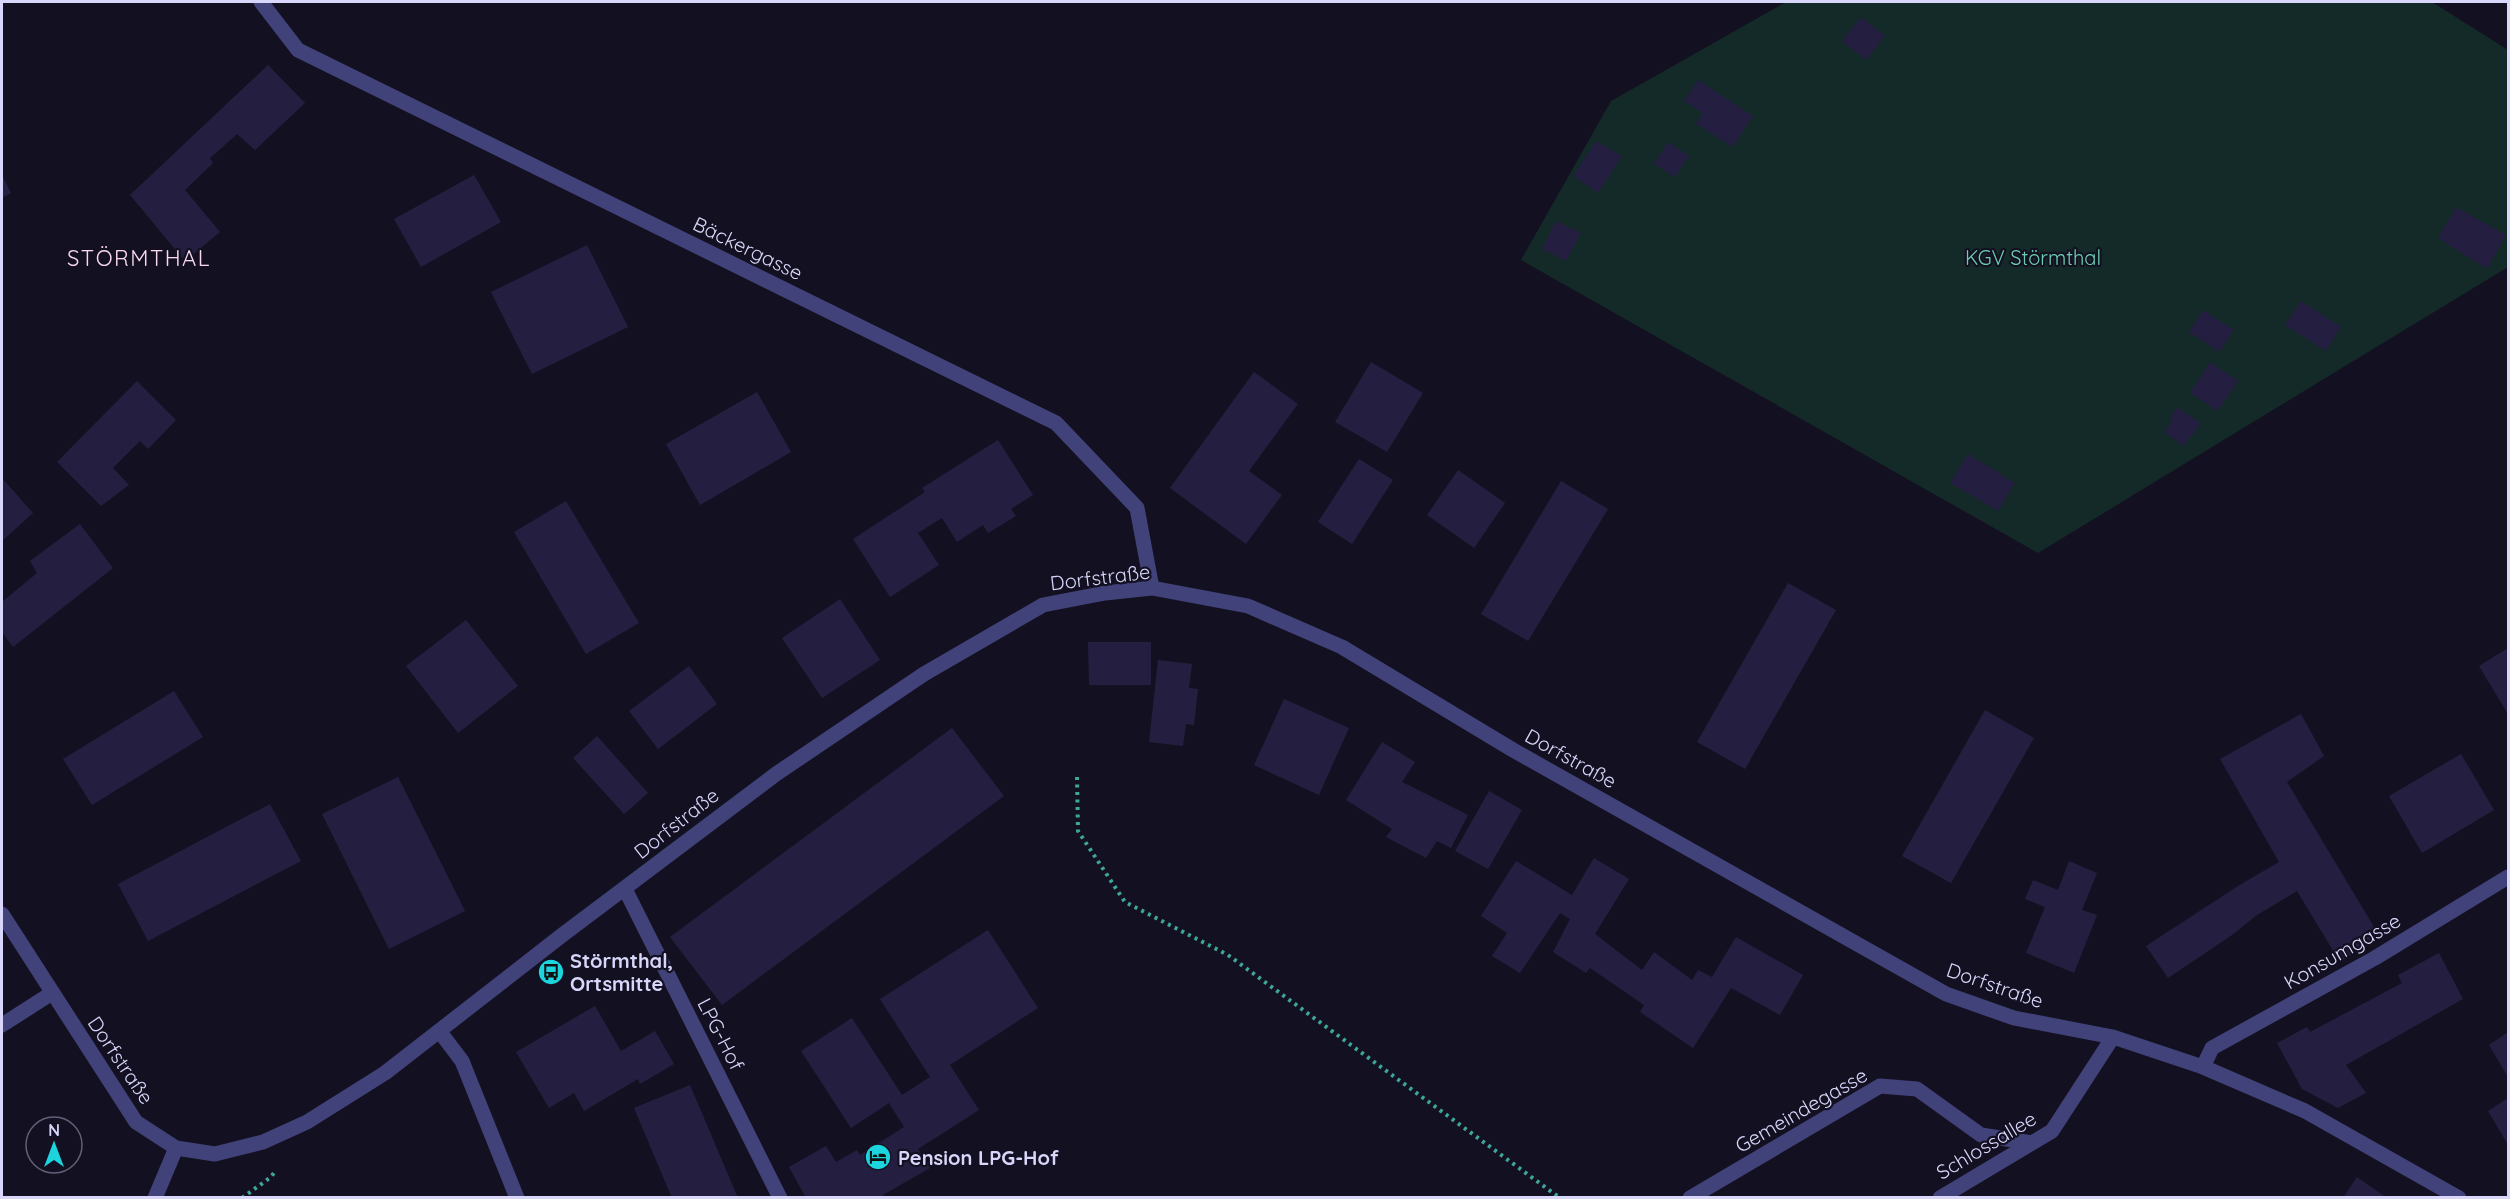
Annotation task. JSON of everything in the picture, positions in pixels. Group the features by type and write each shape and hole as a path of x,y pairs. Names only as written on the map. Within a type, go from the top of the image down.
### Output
{"street":[{"name":"Bäckergasse","path":"261,2 298,50 1056,423 1137,508 1152,588"},
{"name":"Dorfstraße","path":"2,914 136,1122 176,1148 215,1154 263,1142 307,1122 385,1072 776,774 924,674 1043,605 1105,593 1152,588 1248,606 1342,646 1513,750 1947,994 2014,1018 2113,1037 2203,1067 2305,1111 2459,1197"},
{"name":"Konsumgasse","path":"2203,1067 2212,1048 2375,958 2508,877"},
{"name":"LPG-Hof","path":"625,889 780,1197"},
{"path":"2,1025 52,993"},
{"path":"440,1032 462,1061 517,1197"},
{"name":"Schlossallee","path":"1949,1195 2052,1131 2113,1037"},
{"name":"Gemeindegasse","path":"1690,1197 1880,1086 1917,1089 1981,1135 2032,1143"},
{"path":"155,1197 176,1148"}],"path":[{"path":"1077,777 1078,831 1125,902 1228,955 1560,1197"}],"green space":[{"name":"KGV Störmthal","path":"1786,2 2432,2 2508,50 2508,267 2038,553 1521,260 1611,101"}],"building":[{"path":"1861,17 1885,36 1866,60 1842,41"},
{"path":"268,65 305,103 255,150 237,134 210,158 213,163 185,190 220,232 185,261 130,195"},
{"path":"1698,80 1753,116 1733,147 1696,124 1703,113 1684,101"},
{"path":"1596,141 1622,156 1598,193 1573,176"},
{"path":"1668,142 1689,156 1675,177 1654,164"},
{"path":"2,175 11,193 2,198"},
{"path":"474,175 501,222 421,267 394,219"},
{"path":"2456,207 2506,235 2487,269 2438,238"},
{"path":"1556,221 1581,233 1566,261 1542,249"},
{"path":"587,245 628,327 532,374 491,292"},
{"path":"2301,301 2341,327 2326,351 2285,325"},
{"path":"2203,310 2234,330 2219,352 2189,332"},
{"path":"1371,362 1423,393 1387,452 1335,422"},
{"path":"2210,362 2238,381 2218,411 2190,393"},
{"path":"1254,372 1298,404 1249,471 1282,495 1246,544 1170,488"},
{"path":"137,381 176,420 148,449 140,441 113,468 129,485 101,506 57,462"},
{"path":"757,392 791,452 700,505 666,444"},
{"path":"2177,407 2201,423 2184,446 2164,432 2173,420 2169,418"},
{"path":"998,440 1033,495 1011,509 1016,516 988,533 983,525 957,542 942,518 918,533 939,565 890,597 853,539 925,492 922,488"},
{"path":"1968,454 2015,483 1998,511 1950,483"},
{"path":"1359,459 1393,480 1352,544 1318,522"},
{"path":"1458,470 1505,503 1474,548 1427,515"},
{"path":"2,478 33,513 2,541"},
{"path":"1561,481 1608,509 1528,641 1481,614"},
{"path":"566,501 639,623 586,654 514,532"},
{"path":"80,524 113,568 13,647 2,632 2,602 37,573 30,561"},
{"path":"1788,583 1836,610 1745,769 1697,742"},
{"path":"840,599 880,660 822,698 782,638"},
{"path":"466,620 518,686 458,733 406,666"},
{"path":"1088,642 1151,642 1151,685 1089,685"},
{"path":"2508,648 2508,714 2479,666"},
{"path":"1158,660 1192,664 1189,688 1198,689 1194,725 1186,724 1183,746 1149,742"},
{"path":"689,666 717,704 658,749 629,711"},
{"path":"174,691 203,737 92,805 63,759"},
{"path":"1284,699 1349,728 1319,795 1254,765"},
{"path":"1985,710 2034,738 1951,883 1902,856"},
{"path":"2301,714 2324,756 2287,782 2380,937 2340,962 2297,891 2257,915 2232,935 2168,978 2146,946 2279,862 2220,759"},
{"path":"952,728 1004,796 722,1005 670,937"},
{"path":"597,736 648,793 624,814 573,758"},
{"path":"1382,742 1415,762 1402,782 1468,815 1451,848 1437,841 1426,858 1386,837 1392,829 1346,800"},
{"path":"2461,754 2494,810 2422,853 2389,796"},
{"path":"398,777 465,911 389,949 322,814"},
{"path":"1489,791 1522,810 1488,869 1455,851"},
{"path":"270,804 301,861 148,941 118,884"},
{"path":"1594,858 1629,879 1595,934 1642,970 1654,952 1692,980 1698,970 1712,977 1736,937 1803,975 1780,1015 1731,988 1693,1048 1640,1012 1644,1005 1590,968 1586,973 1553,952 1570,919 1560,913 1520,973 1492,956 1507,933 1481,916 1516,861 1572,895"},
{"path":"2069,861 2097,873 2082,910 2097,915 2074,973 2026,953 2045,907 2025,899 2033,880 2058,890"},
{"path":"988,930 1038,1008 950,1065 979,1110 918,1149 930,1168 883,1195 884,1198 806,1198 789,1167 826,1146 836,1162 857,1150 860,1155 904,1127 889,1103 851,1128 801,1051 852,1018 902,1095 930,1077 880,999"},
{"path":"2439,953 2463,999 2346,1065 2366,1093 2338,1108 2302,1089 2277,1043 2307,1027 2310,1032 2402,983 2398,975"},
{"path":"595,1006 621,1051 655,1031 674,1064 640,1084 638,1079 584,1111 574,1093 549,1108 516,1052"},
{"path":"2508,1032 2508,1077 2489,1045"},
{"path":"690,1085 738,1198 672,1198 634,1108"},
{"path":"2508,1098 2508,1145 2488,1111"},
{"path":"2357,1177 2387,1198 2343,1198"}],"place":[{"name":"Störmthal, Ortsmitte","path":"551,972"},
{"name":"Pension LPG-Hof","path":"878,1157"}],"district":[{"name":"STÖRMTHAL","path":"139,258"}]}
